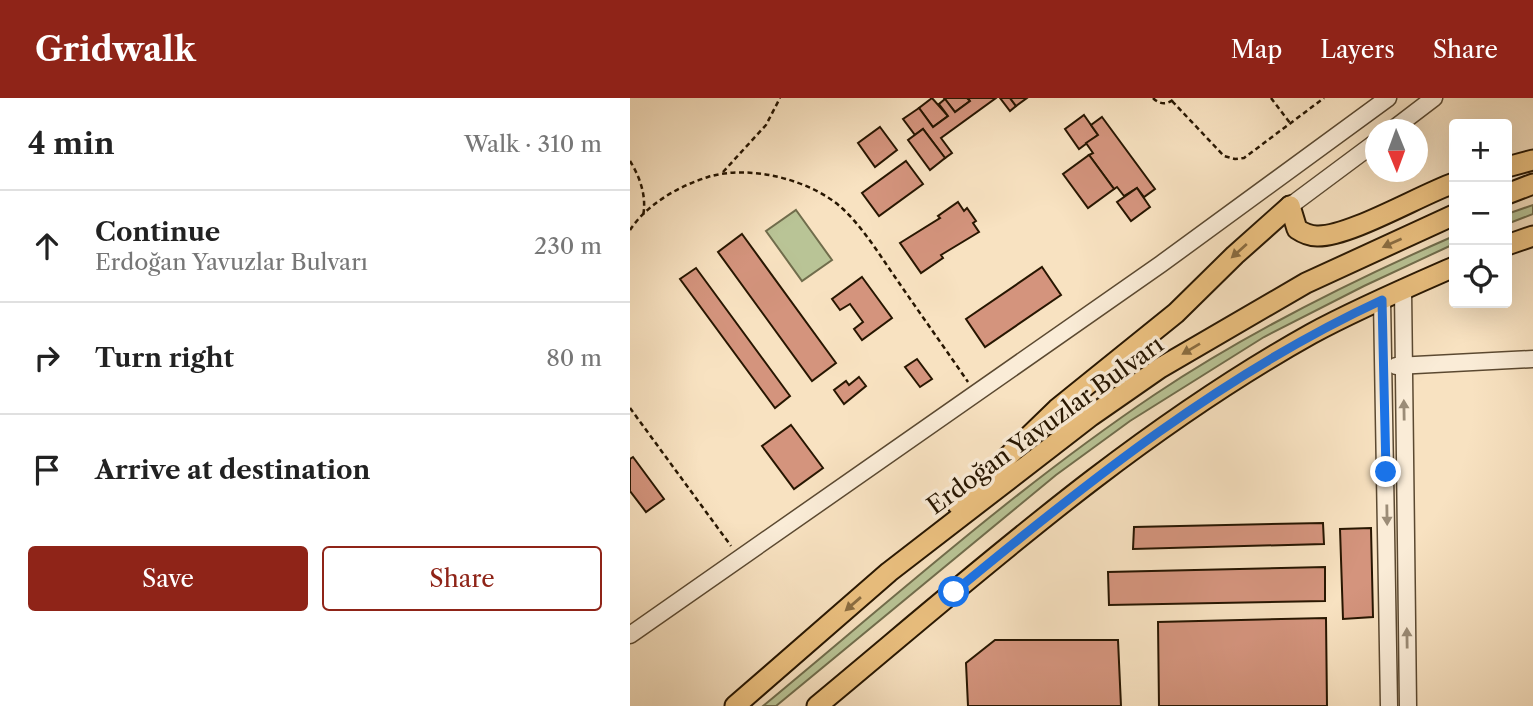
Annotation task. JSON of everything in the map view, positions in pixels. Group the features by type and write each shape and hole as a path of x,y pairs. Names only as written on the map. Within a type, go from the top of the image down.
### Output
{"main road":[{"path":"1512,166 1533,160"},
{"path":"1512,192 1533,184"},
{"path":"1290,206 1297,229 1317,236 1358,225 1449,185"},
{"path":"889,572 1057,409 1176,313 1290,206"},
{"name":"Erdoğan Yavuzlar Bulvarı","path":"735,706 889,572 1091,416 1160,368 1306,283 1449,217"},
{"path":"1512,243 1533,236"},
{"path":"817,706 1035,525 1122,457 1261,364 1328,325 1449,269"}],"street":[{"path":"630,635 1161,264 1388,98"},
{"path":"1406,119 1434,98"},
{"path":"1290,206 1365,150"},
{"path":"1402,290 1408,706"},
{"path":"1382,300 1389,706"},
{"path":"1383,366 1533,359"}],"path":[{"path":"722,173 766,125 780,98"},
{"path":"1153,98 1162,103 1174,99 1224,156 1236,159 1244,158 1324,98"},
{"path":"1271,98 1290,123"},
{"path":"630,161 643,191 643,216"},
{"path":"630,230 664,197 698,180 722,173 774,175 810,187 842,208 867,237 976,394"},
{"path":"630,408 740,558"}],"green space":[{"path":"1533,205 1533,214 1512,222 1512,212"},
{"path":"796,210 832,260 802,281 766,231"},
{"path":"1449,238 1449,246 1264,337 1130,421 1056,475 776,706 763,706 1003,506 1103,431 1226,350 1377,271"}],"building":[{"path":"932,98 948,116 933,127 919,108"},
{"path":"944,98 967,98 970,101 955,112"},
{"path":"968,98 996,98 941,138 952,153 945,158 923,129 915,135 903,119 919,108 933,127 948,116 939,104 945,99 955,112 970,101"},
{"path":"1000,98 1010,98 1016,106 1010,111"},
{"path":"1010,98 1027,98 1016,106"},
{"path":"1084,115 1098,135 1079,149 1065,129"},
{"path":"1102,117 1155,189 1144,197 1137,188 1124,196 1117,187 1114,189 1089,155 1093,153 1086,143 1098,135 1091,125"},
{"path":"880,127 897,150 875,167 858,143"},
{"path":"923,129 945,158 930,170 908,140"},
{"path":"1089,155 1114,189 1088,208 1063,174"},
{"path":"906,161 923,184 879,216 862,193"},
{"path":"1137,188 1150,207 1131,221 1117,202"},
{"path":"958,202 964,211 967,208 976,221 973,223 979,232 941,255 943,258 921,273 900,243 940,218 938,216"},
{"path":"742,234 836,363 812,381 718,252"},
{"path":"1042,267 1061,295 985,347 966,319"},
{"path":"696,268 790,396 775,408 680,279"},
{"path":"862,277 892,318 862,340 854,329 863,322 850,304 840,310 832,299"},
{"path":"917,359 932,379 920,387 905,367"},
{"path":"859,377 866,386 844,404 834,390 846,381 849,385"},
{"path":"791,425 823,468 794,489 762,446"},
{"path":"633,457 664,499 646,512 630,491 630,459"},
{"path":"1323,523 1324,544 1133,549 1134,527"},
{"path":"1371,528 1373,617 1343,619 1340,529"},
{"path":"1325,567 1325,601 1109,605 1108,572"},
{"path":"1326,618 1327,706 1159,706 1158,622"},
{"path":"995,640 1118,640 1121,706 968,706 966,663"}],"route":[{"path":"954,592 1122,457 1248,372 1309,335 1382,300 1386,472"}]}
